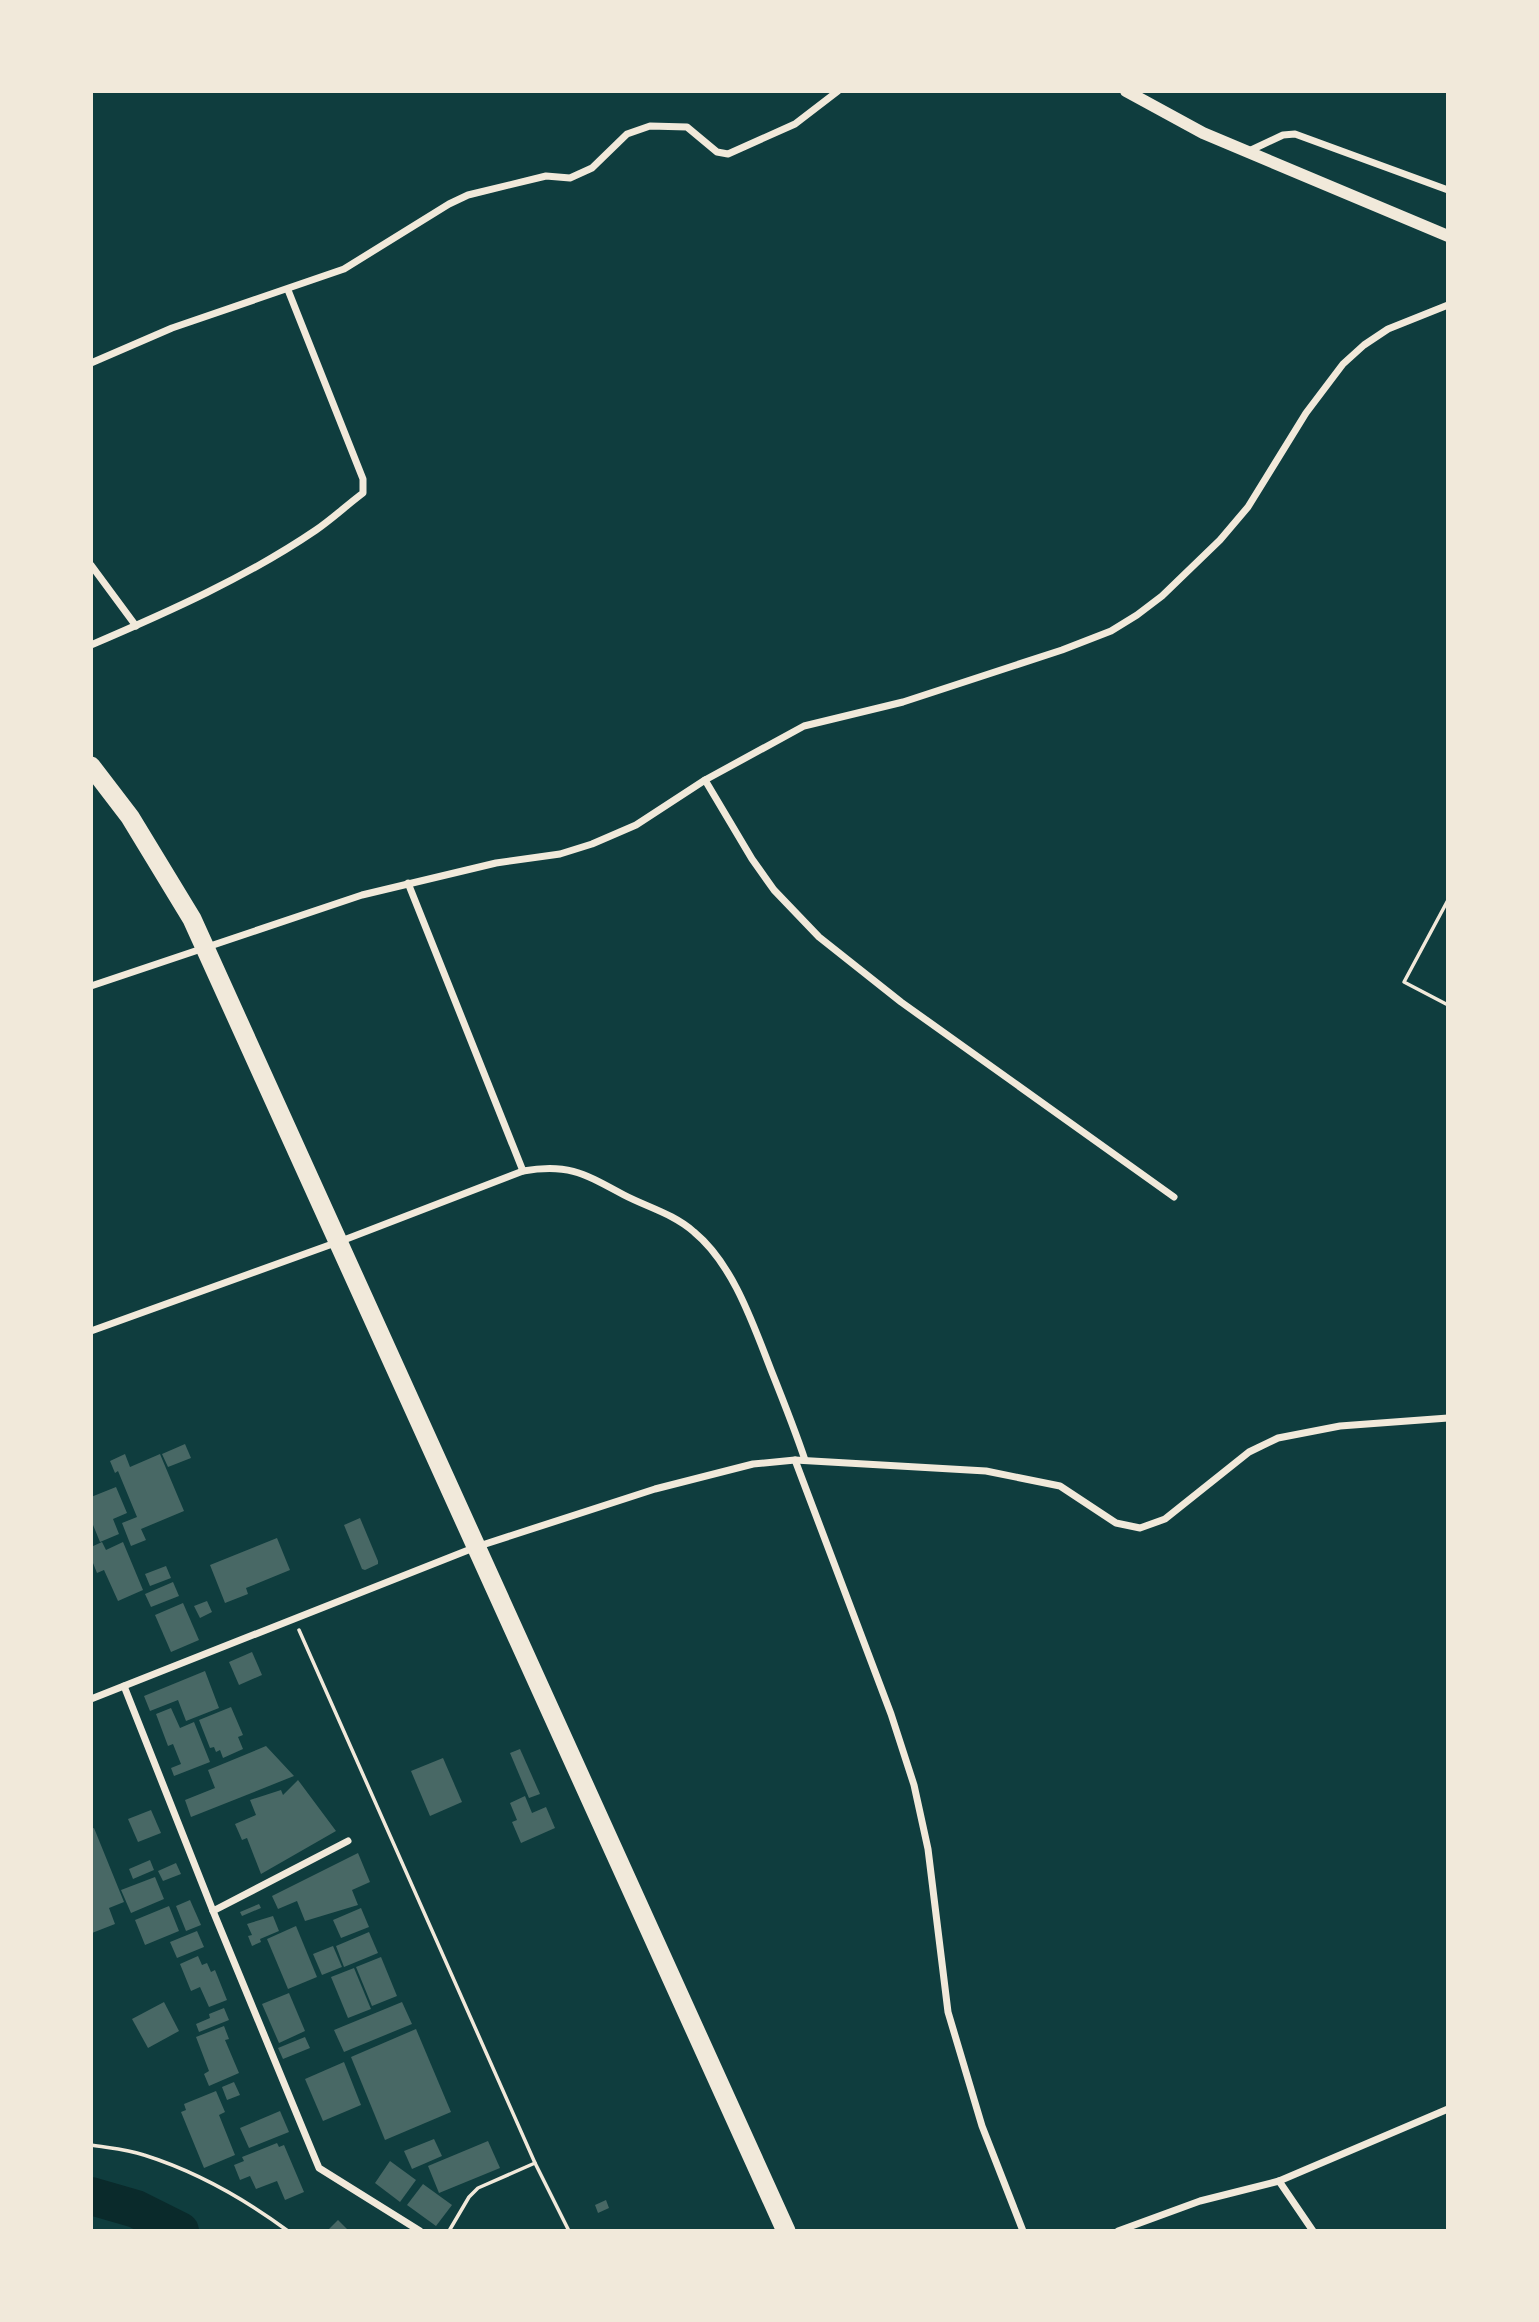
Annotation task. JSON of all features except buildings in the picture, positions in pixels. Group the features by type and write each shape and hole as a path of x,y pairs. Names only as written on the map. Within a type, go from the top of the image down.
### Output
{"highway":[{"path":"91,766 130,817 192,919 786,2231"}],"street":[{"path":"91,363 172,328 344,269 468,195 545,176 570,178 592,168 627,134 650,126 687,127 717,152 727,154 795,124 838,91"},
{"path":"1126,91 1173,118 1248,152 1448,236"},
{"path":"1248,152 1283,135 1295,134 1448,190"},
{"path":"91,645 136,626 276,555 317,529 363,493 363,479 288,289"},
{"path":"91,986 292,917 408,883 496,863 560,854 592,844 636,825 705,780 804,726 903,702 1062,650 1111,631 1137,615 1220,540 1248,507 1306,413 1343,365 1364,345 1388,329 1448,305"},
{"path":"91,565 136,626"},
{"path":"705,780 752,859 774,890 819,937 901,1002 1174,1197"},
{"path":"408,883 523,1171"},
{"path":"91,1331 338,1242 523,1171 545,1167 566,1168 587,1175 627,1197 675,1218 695,1232 716,1255 745,1305 805,1460"},
{"path":"91,1699 476,1547 655,1489 753,1464 805,1460 986,1471 1051,1483 1071,1492 1116,1523 1128,1528 1140,1528 1165,1519 1249,1452 1278,1438 1340,1426 1448,1418"},
{"path":"795,1460 891,1714 914,1785 928,1849 948,2012 982,2126 1023,2231"},
{"path":"124,1686 319,2168 420,2231"},
{"path":"213,1911 348,1841"},
{"path":"1118,2231 1200,2201 1279,2181 1448,2109"},
{"path":"1279,2181 1313,2231"}],"path":[{"path":"1448,900 1404,982 1448,1004"},
{"path":"294,1619 535,2163 569,2231"},
{"path":"91,2145 143,2154 179,2168 250,2206 288,2231"},
{"path":"449,2231 469,2197 478,2188 535,2163"}],"waterway":[{"path":"91,2196 136,2209 180,2231"}]}
